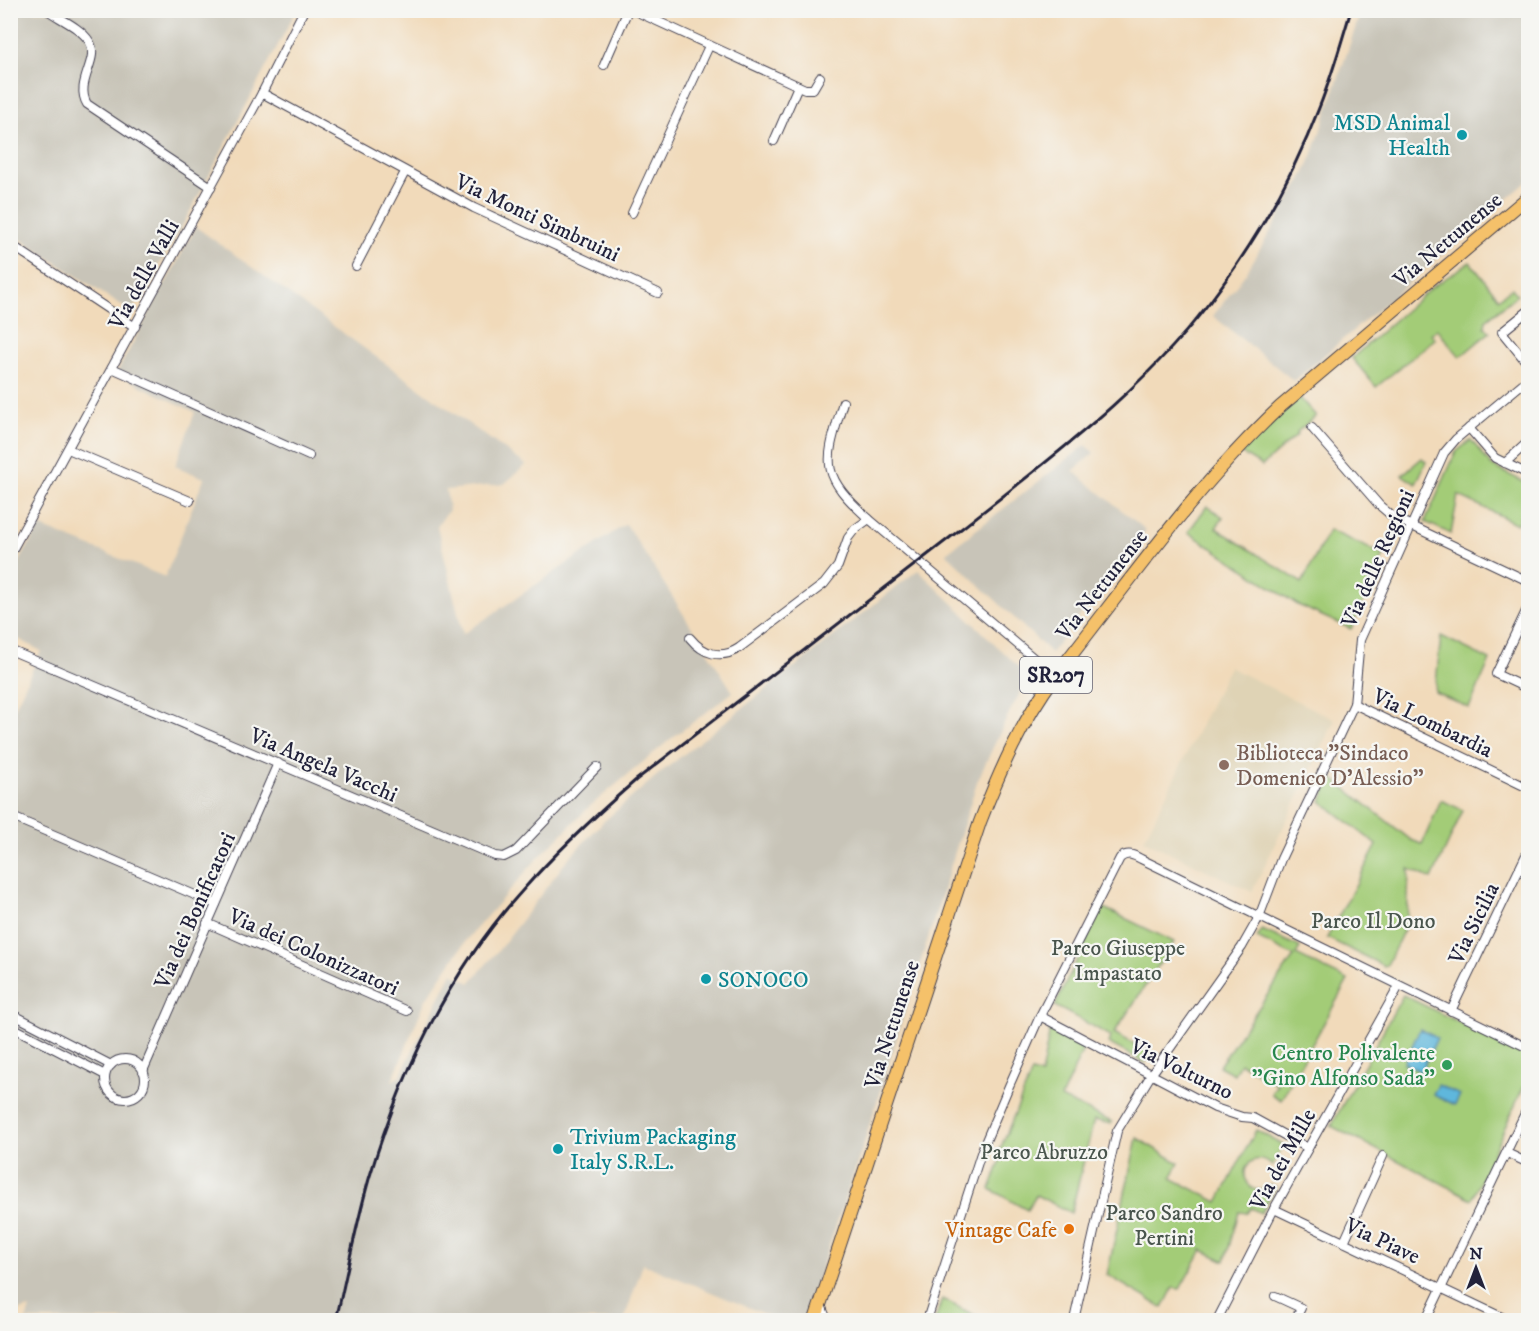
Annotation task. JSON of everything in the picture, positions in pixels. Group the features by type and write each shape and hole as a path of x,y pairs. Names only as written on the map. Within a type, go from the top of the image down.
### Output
{"main road":[{"name":"Via Nettunense","path":"815,1320 980,822 1002,766 1018,735 1055,676 1241,445 1296,393 1528,197"}],"street":[{"path":"47,10 84,36 91,44 92,54 82,88 87,104 211,187"},
{"name":"Via delle Valli","path":"10,554 262,93 304,10"},
{"path":"604,65 628,10"},
{"path":"633,10 798,86 812,90 820,78"},
{"path":"632,213 710,46"},
{"path":"774,141 798,86"},
{"name":"Via Monti Simbruini","path":"262,93 487,214 658,293"},
{"path":"356,266 405,171"},
{"path":"10,244 135,327"},
{"path":"1528,311 1502,332 1528,364"},
{"path":"112,368 309,456"},
{"name":"Via delle Regioni","path":"1074,1320 1117,1131 1151,1075 1242,947 1259,917 1281,859 1354,704 1360,640 1444,453 1454,441 1528,379"},
{"path":"843,402 830,450 830,468 834,482 842,494 1055,676"},
{"path":"1312,428 1392,517 1528,581"},
{"path":"1469,428 1496,458 1528,474"},
{"path":"1505,463 1528,442"},
{"path":"68,449 190,501"},
{"path":"690,638 703,651 713,654 727,654 739,648 824,584 838,566 848,538 855,529 869,519"},
{"path":"1528,607 1496,674 1528,689"},
{"name":"Via Angela Vacchi","path":"10,650 487,854 500,857 516,851 597,767"},
{"name":"Via Lombardia","path":"1354,704 1528,788"},
{"name":"Via dei Bonificatori","path":"142,1071 278,763"},
{"path":"10,816 216,904"},
{"name":"Via Sicilia","path":"1451,1011 1528,850"},
{"path":"927,1320 982,1150 1040,1016 1120,858 1127,854 1528,1048"},
{"name":"Via dei Colonizzatori","path":"207,923 407,1011"},
{"name":"Via dei Mille","path":"1220,1319 1274,1209 1399,986"},
{"path":"10,1013 111,1065"},
{"name":"Via Volturno","path":"1040,1016 1215,1108 1242,1117 1253,1118 1308,1148"},
{"path":"10,1026 105,1075"},
{"path":"122,1060 128,1060 139,1066 142,1071 145,1077 141,1090 137,1095 124,1099 111,1094 105,1082 105,1075 111,1065 122,1060"},
{"path":"1426,1320 1528,1107"},
{"path":"1506,1153 1528,1163"},
{"path":"1344,1242 1383,1155"},
{"name":"Via Piave","path":"1274,1209 1508,1320"},
{"path":"1275,1296 1301,1308 1295,1320"},
{"path":"821,1305 827,1320"}],"shaded area":[{"path":"10,11 296,11 185,221 131,312 11,233"},
{"path":"1361,11 1528,11 1528,181 1294,381 1213,316 1246,273 1302,178 1312,156"},
{"path":"196,227 526,465 504,484 446,490 449,510 437,526 463,634 626,524 733,692 672,738 589,807 537,859 467,939 426,999 392,1081 400,1076 452,973 470,983 501,947 568,859 603,822 660,773 918,570 1029,677 1010,711 977,782 864,1143 804,1320 779,1320 643,1264 624,1320 26,1320 30,1308 11,1313 10,718 41,651 11,635 11,577 39,526 165,577 204,478 175,466 195,412 116,374"},
{"path":"1086,445 1094,453 1073,471 1146,530 1051,653 946,553"},
{"path":"1229,667 1335,720 1252,892 1144,840"}],"green space":[{"path":"1470,262 1499,298 1512,288 1517,295 1486,320 1485,327 1490,332 1460,357 1437,329 1431,334 1435,339 1376,387 1352,358 1431,288"},
{"path":"1299,397 1316,416 1297,432 1298,434 1262,466 1239,452"},
{"path":"1471,440 1492,466 1528,484 1528,518 1521,515 1517,524 1458,495 1451,534 1425,522 1456,452"},
{"path":"1422,458 1426,462 1416,484 1402,475"},
{"path":"1207,506 1223,517 1216,528 1302,583 1329,530 1384,555 1351,629 1298,605 1188,532"},
{"path":"1441,636 1490,660 1469,708 1435,692"},
{"name":"Parco Il Dono","path":"1332,778 1411,840 1422,844 1441,800 1463,810 1432,879 1409,869 1407,923 1387,965 1384,966 1327,938 1377,845 1321,801"},
{"name":"Parco Giuseppe Impastato","path":"1102,907 1174,942 1114,1033 1151,1053 1145,1063 1108,1043 1111,1036 1055,1006"},
{"path":"1262,930 1300,947 1296,955 1348,980 1281,1100 1271,1094 1277,1084 1240,1063 1234,1074 1219,1066 1294,956 1257,938"},
{"path":"1403,995 1528,1056 1528,1077 1472,1199 1331,1126"},
{"name":"Parco Abruzzo","path":"1050,1029 1084,1047 1061,1098 1112,1122 1111,1124 1094,1120 1071,1213 1036,1195 1027,1210 990,1189 1003,1154 999,1152 1032,1072 1041,1075"},
{"name":"Parco Sandro Pertini","path":"1256,1130 1283,1145 1272,1166 1260,1159 1249,1164 1245,1170 1247,1182 1257,1190 1270,1185 1276,1187 1261,1213 1251,1208 1247,1213 1239,1212 1225,1261 1202,1250 1180,1289 1173,1288 1163,1308 1107,1275 1137,1138 1179,1163 1171,1178 1218,1202"},
{"path":"942,1299 984,1320 935,1320"}],"water":[{"path":"1420,1029 1437,1038 1421,1072 1404,1063"},
{"path":"1438,1085 1460,1095 1455,1105 1433,1095"}],"railway":[{"path":"336,1320 369,1179 396,1102 430,1026 450,990 496,922 535,876 636,780 1066,446 1132,388 1164,356 1221,287 1250,245 1276,201 1310,132 1351,10"}],"place":[{"name":"MSD Animal Health","path":"1462,135"},
{"name":"Biblioteca \"Sindaco Domenico D'Alessio\"","path":"1224,765"},
{"name":"SONOCO","path":"706,979"},
{"name":"Centro Polivalente \"Gino Alfonso Sada\"","path":"1447,1065"},
{"name":"Trivium Packaging Italy S.R.L.","path":"558,1149"},
{"name":"Vintage Cafe","path":"1069,1229"}]}
